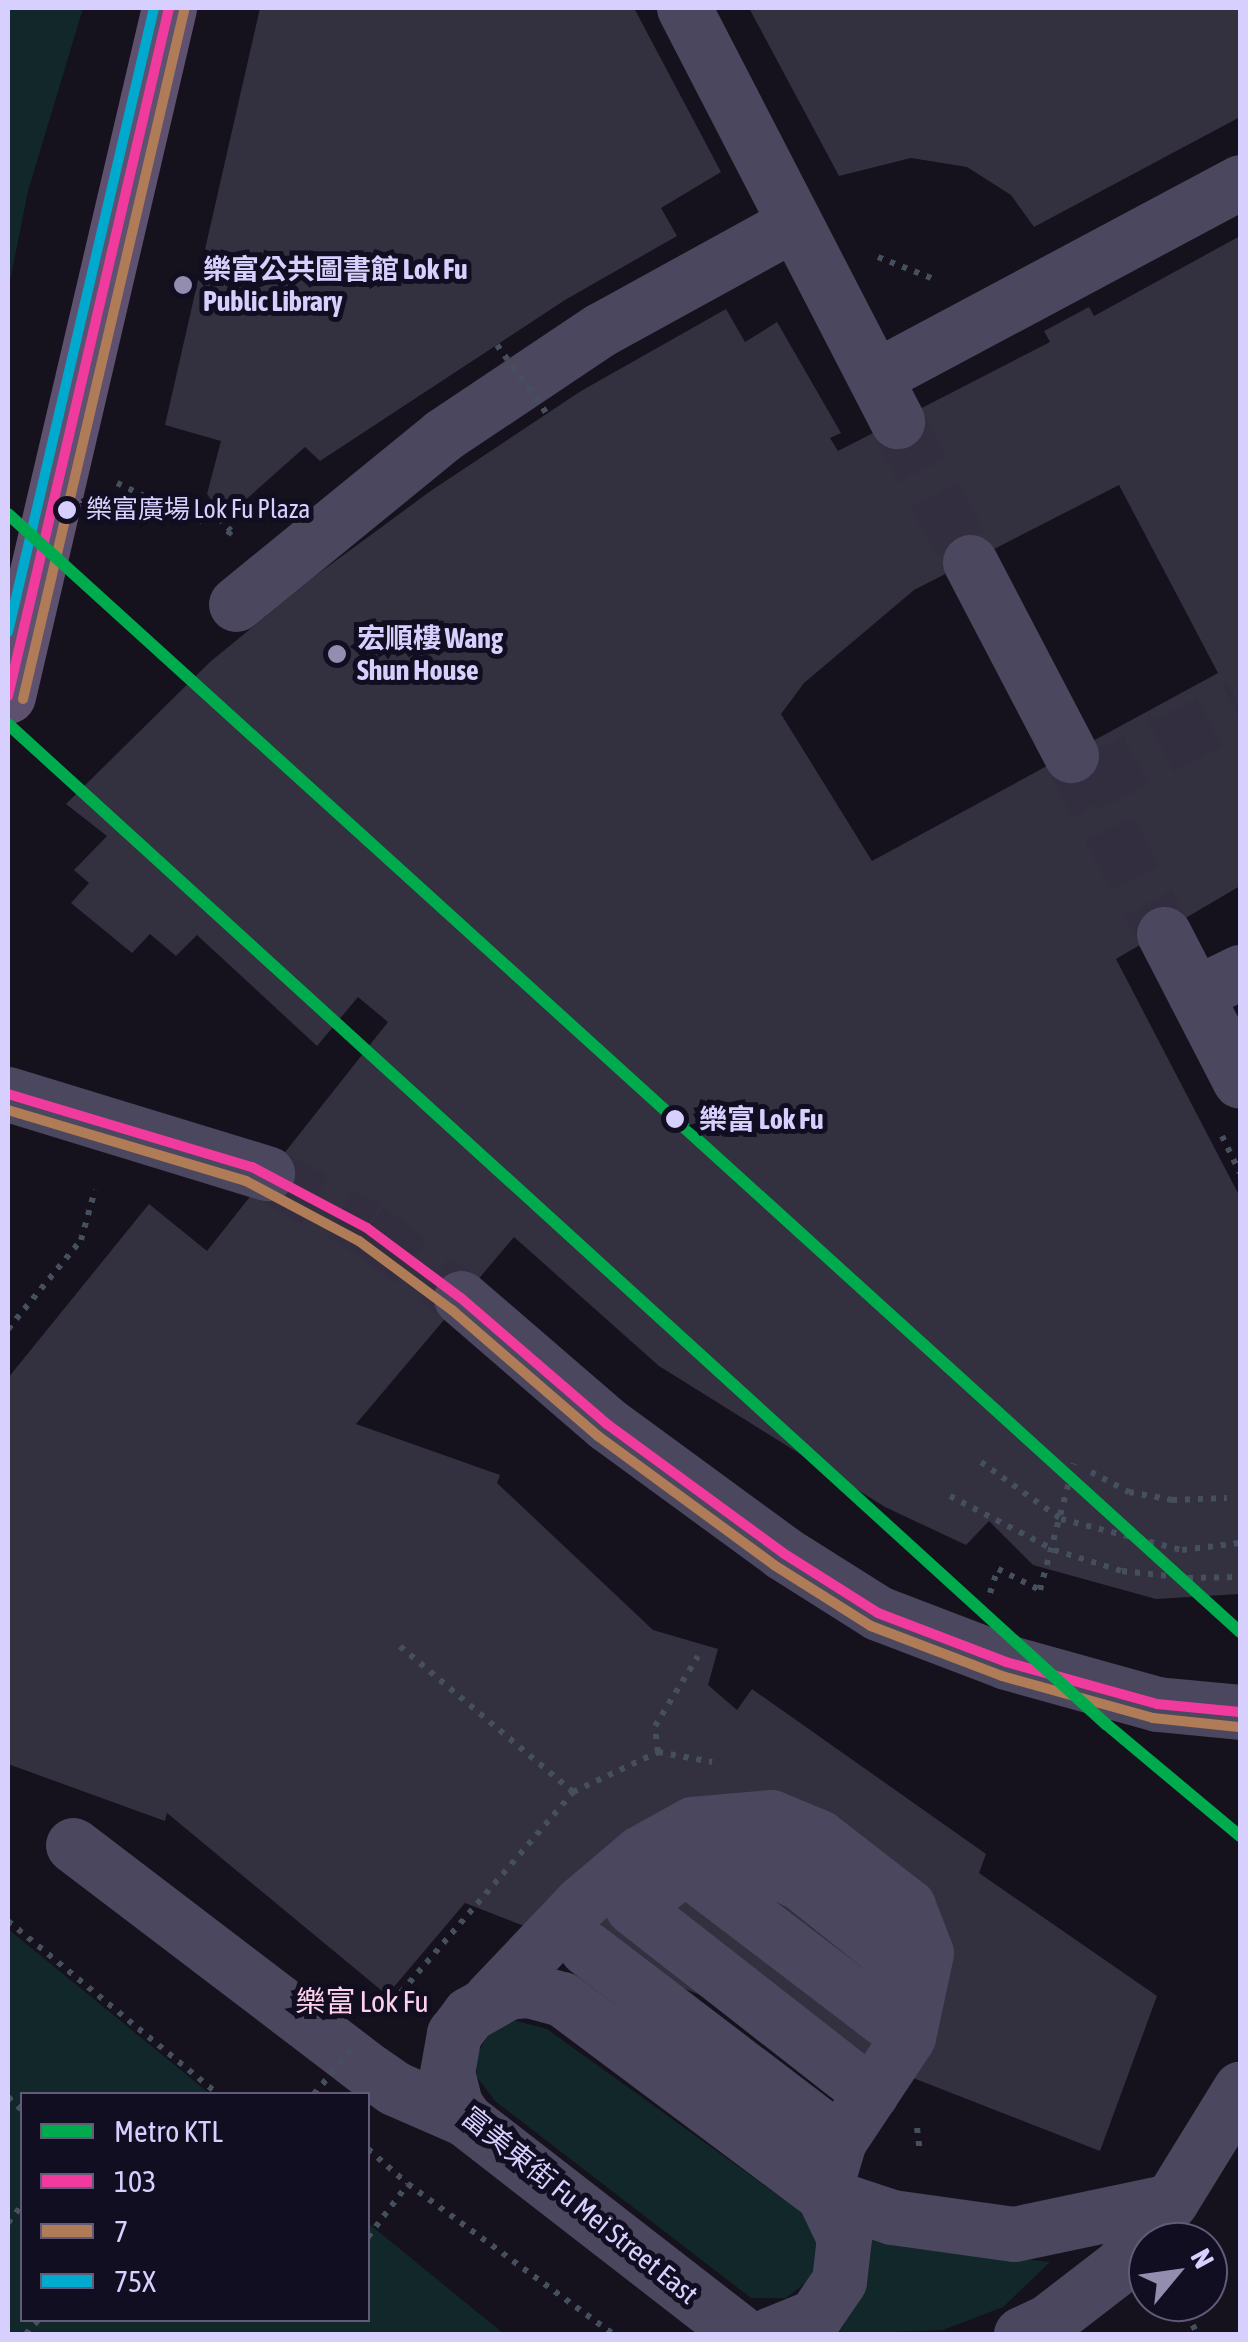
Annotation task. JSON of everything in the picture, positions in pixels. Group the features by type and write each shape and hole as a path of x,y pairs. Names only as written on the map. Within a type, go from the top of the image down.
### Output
{"main road":[{"path":"8,696 169,8"}],"street":[{"path":"684,8 886,399 1240,182"},
{"path":"236,604 443,435 600,330 794,223"},
{"path":"970,562 1071,755"},
{"path":"1164,934 1218,983 1240,1080"},
{"path":"8,1094 267,1173"},
{"path":"461,1298 608,1424 783,1553 878,1613 1006,1662 1157,1704 1240,1712"},
{"name":"富美東街 Fu Mei Street East","path":"823,2194 844,2238 839,2281 814,2316 753,2334 465,2119 449,2087 448,2058 454,2034 581,1903 640,1853 692,1824 770,1817 819,1837 908,1906 926,1953 908,2037"},
{"path":"73,1845 394,2088 465,2119"},
{"path":"490,1999 508,1992 548,1994 586,1948 685,1866 908,2037 839,2141 823,2194"},
{"path":"632,1907 871,2094"},
{"path":"586,1948 839,2141"},
{"name":"富美東街 Fu Mei Street East","path":"548,1994 574,2007 823,2194 892,2217 1014,2234 1171,2201"},
{"path":"1020,2334 1047,2322 1121,2266 1171,2201 1240,2089"}],"path":[{"path":"497,345 547,414"},
{"path":"117,484 198,522 210,509 231,531 216,548"},
{"path":"8,1329 81,1240 95,1190"},
{"path":"981,1462 1062,1519 1182,1550 1240,1543"},
{"path":"992,1586 998,1570 1040,1590 1054,1550 1074,1463"},
{"path":"1091,1472 1130,1492 1172,1500 1227,1498"},
{"path":"950,1496 1054,1550 1122,1571 1188,1578 1240,1577"},
{"path":"376,2021 574,1792 395,1642"},
{"path":"658,1752 655,1726 698,1656"},
{"path":"8,1921 216,2092"},
{"path":"316,2092 365,2034"},
{"path":"370,2151 408,2184 613,2334"},
{"path":"370,2234 408,2184"}],"green space":[{"path":"8,8 83,8 28,191 8,291"},
{"path":"8,1929 208,2092 20,2092 20,2322 370,2322 370,2225 504,2334 8,2334"},
{"path":"513,2020 547,2029 800,2211 817,2235 816,2265 808,2281 786,2298 751,2298 495,2101 477,2077 476,2057 489,2033"},
{"path":"866,2222 961,2252 1050,2262 1003,2307 943,2330 842,2334 832,2322"}],"building":[{"path":"260,8 634,8 721,172 661,208 677,236 565,300 320,461 305,447 224,519 207,494 221,441 165,425"},
{"path":"749,8 1240,8 1240,117 1034,227 1011,195 967,167 911,158 839,176"},
{"path":"1240,236 1240,886 1116,959 1240,1197 1240,1594 1156,1599 1033,1565 989,1521 966,1545 885,1507 659,1366 514,1237 356,1424 500,1475 497,1483 653,1630 718,1649 708,1685 737,1710 752,1689 986,1854 979,1873 1157,1996 1100,2151 465,1903 387,1995 167,1813 165,1821 8,1764 8,1378 149,1204 207,1251 388,1022 358,997 317,1046 197,935 176,956 150,934 132,953 71,903 89,883 74,870 107,836 66,804 210,662 315,576 432,490 581,391 726,309 745,342 777,322 841,433 830,438 838,451 1050,342 1044,331 1089,307 1094,316","holes":["1119,485 1218,673 872,861 781,714 804,683 914,590"]}],"tunnel":[{"path":"897,421 970,562"},
{"path":"1087,785 1240,706"},
{"path":"1071,755 1164,934"},
{"path":"267,1173 367,1228 461,1298"}],"metro line":[{"name":"KTL","path":"8,514 1240,1632"},
{"name":"KTL","path":"8,724 1106,1724 1240,1836"}],"transit line":[{"name":"75X","path":"8,632 154,8"},
{"name":"103","path":"8,696 169,8"},
{"name":"7","path":"23,699 184,11"},
{"name":"103","path":"8,1094 252,1167 367,1228 461,1298 607,1424 783,1553 878,1613 1006,1662 1157,1704 1240,1712"},
{"name":"7","path":"8,1110 246,1181 359,1241 452,1310 598,1436 774,1565 871,1626 1002,1676 1153,1718 1239,1727"}],"place":[{"name":"樂富公共圖書館 Lok Fu Public Library","path":"183,285"},
{"name":"樂富廣場 Lok Fu Plaza","path":"67,510"},
{"name":"宏順樓 Wang Shun House","path":"337,654"},
{"name":"樂富 Lok Fu","path":"675,1119"}],"district":[{"name":"樂富 Lok Fu","path":"362,2001"}]}
